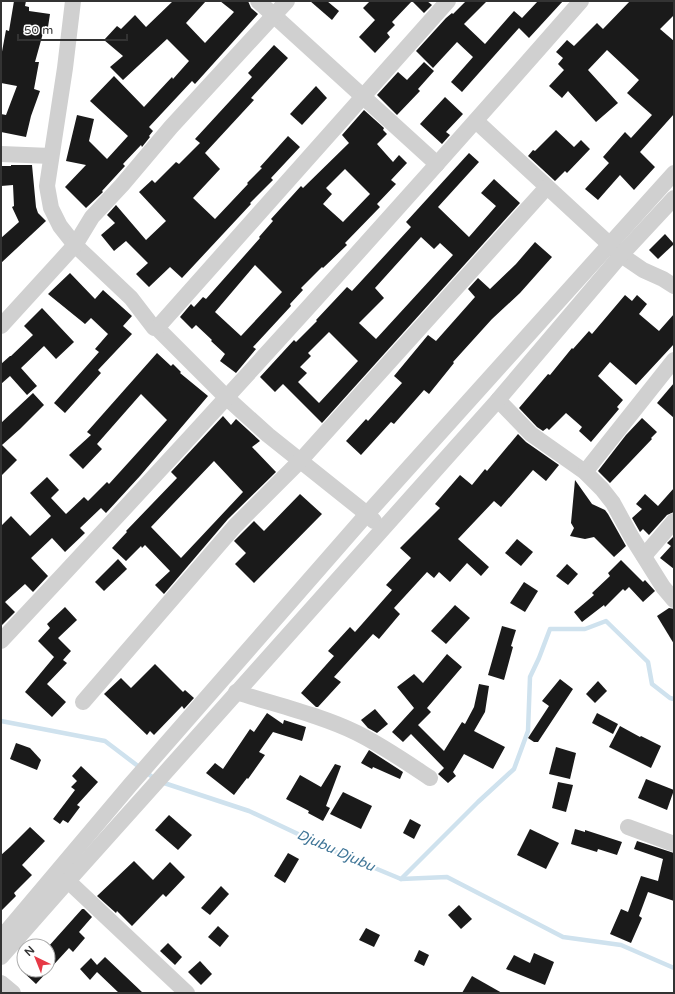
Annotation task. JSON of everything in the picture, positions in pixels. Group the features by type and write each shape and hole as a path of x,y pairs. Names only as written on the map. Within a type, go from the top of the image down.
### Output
{"street":[{"path":"73,1 65,68 47,186 51,208 60,226 75,245 131,298 154,328 157,328 226,398 300,461 367,514 382,529"},
{"path":"258,1 437,164"},
{"path":"1,326 75,245 92,217 122,185 171,127 287,1"},
{"path":"157,328 448,1"},
{"path":"1,641 226,398 476,121 581,1"},
{"path":"476,121 615,250 644,270 674,286"},
{"path":"1,154 51,156"},
{"path":"1,957 68,880 498,400 674,173"},
{"path":"83,702 235,526 300,461 547,187"},
{"path":"1,938 153,758 367,514 615,250 674,198"},
{"path":"585,472 674,360"},
{"path":"498,400 531,434 585,472 602,489 613,503 663,587 674,600"},
{"path":"644,556 674,521"},
{"path":"236,692 327,720 357,732 430,778"},
{"path":"628,827 674,844"},
{"path":"68,880 186,993"},
{"path":"1,983 13,993"}],"building":[{"path":"14,1 26,1 25,6 29,7 29,11 50,14 48,27 45,26 35,62 39,62 34,89 40,91 31,116 26,137 1,132 1,114 6,115 17,86 1,83 1,57 6,30 9,31"},
{"path":"173,1 206,1 186,23 205,43 234,12 220,1 248,1 251,8 258,14 195,84 192,81 149,127 153,131 149,136 150,137 142,147 141,145 123,164 125,166 102,191 103,192 86,208 65,187 86,165 66,161 77,115 94,119 89,141 107,159 128,136 90,101 114,76 144,107 189,61 167,39 123,80 110,67 123,56 104,40 117,26 121,29 135,15 146,27"},
{"path":"310,1 327,1 339,11 332,20"},
{"path":"370,1 412,1 392,22 395,25 387,33 390,37 375,53 359,37 375,20 363,8"},
{"path":"412,1 427,1 432,5 424,13"},
{"path":"466,1 487,1 464,24 485,44 514,11 522,18 538,1 563,1 529,38 519,28 462,92 451,82 473,57 457,42 433,68 416,51 446,18 452,13 453,14"},
{"path":"630,1 674,1 674,15 660,29 674,41 674,114 640,152 655,167 634,190 620,175 598,200 585,189 609,163 603,157 625,132 631,138 652,115 627,93 639,80 607,50 588,70 618,103 596,122 568,91 562,98 549,86 564,70 558,64 563,58 556,52 567,40 574,46 597,23 603,29"},
{"path":"274,45 288,58 251,98 254,100 205,153 220,169 193,198 215,219 248,184 247,183 262,168 260,167 288,136 300,147 271,178 273,180 250,203 251,204 182,278 170,267 149,287 136,274 148,263 126,241 114,251 101,235 115,223 107,215 116,205 146,240 166,221 139,192 152,180 155,183 176,162 179,164 200,143 195,139 252,77 248,73"},
{"path":"424,62 434,71 418,89 420,91 397,115 377,95 398,72 407,80"},
{"path":"316,86 327,98 302,125 290,114"},
{"path":"445,97 463,114 446,132 450,135 442,144 420,124"},
{"path":"364,110 384,128 383,130 387,134 377,144 393,162 399,155 407,163 391,180 396,184 377,204 380,207 345,243 347,245 301,288 303,290 290,304 291,306 253,347 256,349 236,373 220,361 225,354 211,341 212,340 196,325 192,329 180,317 191,304 194,307 203,297 206,299 260,238 259,237 273,221 271,219 301,186 303,188 349,143 342,135","holes":["345,169 370,194 343,222 323,204 332,194 326,188","255,265 282,292 241,336 215,312"]},
{"path":"556,130 574,147 581,140 590,149 567,173 565,171 555,181 528,156"},
{"path":"469,153 479,162 438,207 469,237 496,206 481,193 494,179 520,203 322,423 283,384 275,392 260,377 294,340 296,342 317,321 316,320 347,287 352,291 411,227 406,222","holes":["421,237 434,249 440,243 453,255 376,339 359,323 384,298 375,288","329,332 358,361 319,403 298,382 307,373 300,367 311,356 308,353"]},
{"path":"32,165 36,207 38,213 46,221 1,263 1,238 19,222 12,207 14,206 13,185 1,186 1,166"},
{"path":"665,234 674,244 658,259 649,250"},
{"path":"535,242 552,257 520,293 492,319 453,362 454,363 429,394 424,390 394,424 391,422 361,455 346,441 366,419 368,421 402,383 394,376 428,335 436,341 475,297 468,289 478,278 490,289 516,264"},
{"path":"70,273 95,299 103,290 132,316 123,326 132,334 98,370 101,373 65,413 54,403 99,352 95,349 108,334 91,318 85,324 48,294"},
{"path":"625,295 632,301 637,295 647,304 639,314 659,331 674,314 674,344 636,385 610,362 598,376 623,400 617,407 619,409 591,442 579,431 582,427 566,413 549,430 547,428 543,431 537,427 519,408 548,374 550,375 572,348 573,349 589,331 592,334"},
{"path":"42,308 74,342 56,359 44,346 21,368 37,386 27,395 10,376 1,384 1,364 33,335 24,326"},
{"path":"157,353 171,366 173,364 181,372 180,373 208,396 140,476 106,513 101,508 80,528 85,533 65,552 52,538 31,558 48,576 33,592 25,584 5,602 15,612 1,626 1,526 11,516 30,536 51,516 30,493 47,477 59,490 51,498 66,514 84,497 88,501 107,482 109,484 167,420 141,394 97,444 102,449 83,469 69,455 91,435 87,432"},
{"path":"674,383 674,418 657,403"},
{"path":"33,393 44,405 2,445 17,460 1,476 1,423"},
{"path":"223,416 231,425 236,419 260,441 252,447 276,472 228,519 164,594 155,585 170,571 145,545 142,548 141,546 126,561 112,548 127,532 126,531 177,478 171,472","holes":["214,461 243,492 181,558 151,527"]},
{"path":"642,418 657,432 610,483 598,471 626,435"},
{"path":"518,434 526,442 559,465 546,481 533,470 501,507 494,501 458,539 489,567 481,576 467,563 450,582 439,572 434,578 427,572 394,608 400,614 379,639 373,634 334,677 341,682 318,707 316,707 301,693 334,656 328,651 350,627 355,632 392,590 386,585 411,558 400,548 440,508 435,504 460,475 472,485 485,469 487,471"},
{"path":"575,480 592,504 605,510 626,546 614,557 594,537 585,539 570,536 574,528 571,523"},
{"path":"674,488 674,512 667,515 649,535 643,529 640,532 632,518 642,509 636,504 645,494 658,506"},
{"path":"300,494 322,514 254,583 235,564 246,553 234,541 254,521 264,531"},
{"path":"674,536 674,569 660,558 671,546 667,543"},
{"path":"517,539 533,552 521,566 505,553"},
{"path":"118,559 127,569 104,591 95,582"},
{"path":"621,560 643,582 645,580 655,591 643,602 629,587 625,591 623,589 605,607 604,605 582,622 574,612 594,595 592,593 610,576 608,573"},
{"path":"567,564 578,574 568,585 556,576"},
{"path":"524,582 538,591 525,612 510,603"},
{"path":"455,605 470,618 446,644 431,631"},
{"path":"65,607 77,620 58,638 71,651 63,660 67,663 47,684 66,702 52,717 25,692 54,657 38,641 50,628 47,624"},
{"path":"669,608 674,609 674,644 657,616"},
{"path":"502,626 516,630 504,680 488,675"},
{"path":"447,654 462,667 427,708 431,712 418,725 444,751 462,722 465,724 474,707 479,684 489,686 485,712 474,731 505,747 493,769 464,754 453,772 456,776 448,783 438,774 444,768 411,734 403,742 392,732 414,708 397,687 414,674 423,683"},
{"path":"155,664 183,692 185,690 194,698 184,709 182,706 154,735 150,731 147,735 104,694 121,678 131,688"},
{"path":"560,679 573,689 538,742 534,742 528,738 549,706 542,701"},
{"path":"598,681 607,691 595,703 586,694"},
{"path":"375,709 388,724 377,733 368,728 361,720"},
{"path":"267,713 283,724 284,720 306,727 302,741 273,732 259,752 265,755 248,779 247,778 234,795 206,773 215,763 223,769 250,729 254,732"},
{"path":"597,713 618,724 613,734 592,723"},
{"path":"620,726 661,746 651,768 609,747"},
{"path":"16,743 30,748 41,760 37,770 10,759"},
{"path":"556,747 576,753 570,779 549,774"},
{"path":"369,750 403,772 400,779 373,767 372,769 361,763"},
{"path":"335,764 341,766 326,806 330,808 323,821 308,813 309,811 286,799 300,775 321,787"},
{"path":"81,766 98,782 77,805 80,807 68,823 63,820 60,824 53,819 75,790 71,787 77,781 72,776"},
{"path":"646,779 674,790 667,810 638,798"},
{"path":"558,782 573,785 566,812 552,808"},
{"path":"343,792 372,806 361,829 330,814"},
{"path":"169,815 192,835 178,850 155,830"},
{"path":"410,819 421,825 414,839 403,833"},
{"path":"30,827 45,841 22,865 32,875 14,893 16,896 1,911 1,855"},
{"path":"530,829 559,843 546,869 517,855"},
{"path":"575,829 585,832 585,830 622,842 617,855 598,849 597,852 571,844"},
{"path":"637,841 674,853 674,901 648,892 639,916 642,918 631,943 610,934 621,909 628,912 641,876 658,881 663,859 634,849"},
{"path":"288,853 299,859 285,883 274,876"},
{"path":"134,861 153,880 170,862 185,877 166,897 163,894 132,926 117,911 116,913 97,896"},
{"path":"221,886 229,894 210,915 201,908"},
{"path":"459,905 472,919 461,929 448,915"},
{"path":"82,909 84,909 92,917 79,932 85,938 73,952 69,948 56,962 56,938"},
{"path":"218,926 229,936 220,947 208,937"},
{"path":"366,928 380,935 374,947 359,940"},
{"path":"168,943 182,957 175,965 160,951"},
{"path":"419,950 429,955 424,966 414,961"},
{"path":"534,953 554,962 545,985 506,969 514,955 530,963"},
{"path":"105,957 143,993 119,993 97,972 90,980 80,969 91,958 97,965"},
{"path":"200,961 212,974 201,985 188,972"},
{"path":"472,976 502,993 462,993"},
{"path":"30,978 42,978 36,984"}],"waterway":[{"path":"401,879 478,802 514,769 528,731 530,677 550,629 585,629 606,621 648,662 652,684 670,698 674,699"},
{"name":"Djubu Djubu","path":"1,721 105,741 155,779"},
{"name":"Djubu Djubu","path":"161,782 249,811 334,851 401,879 447,877 563,937 621,945 674,968"}]}
